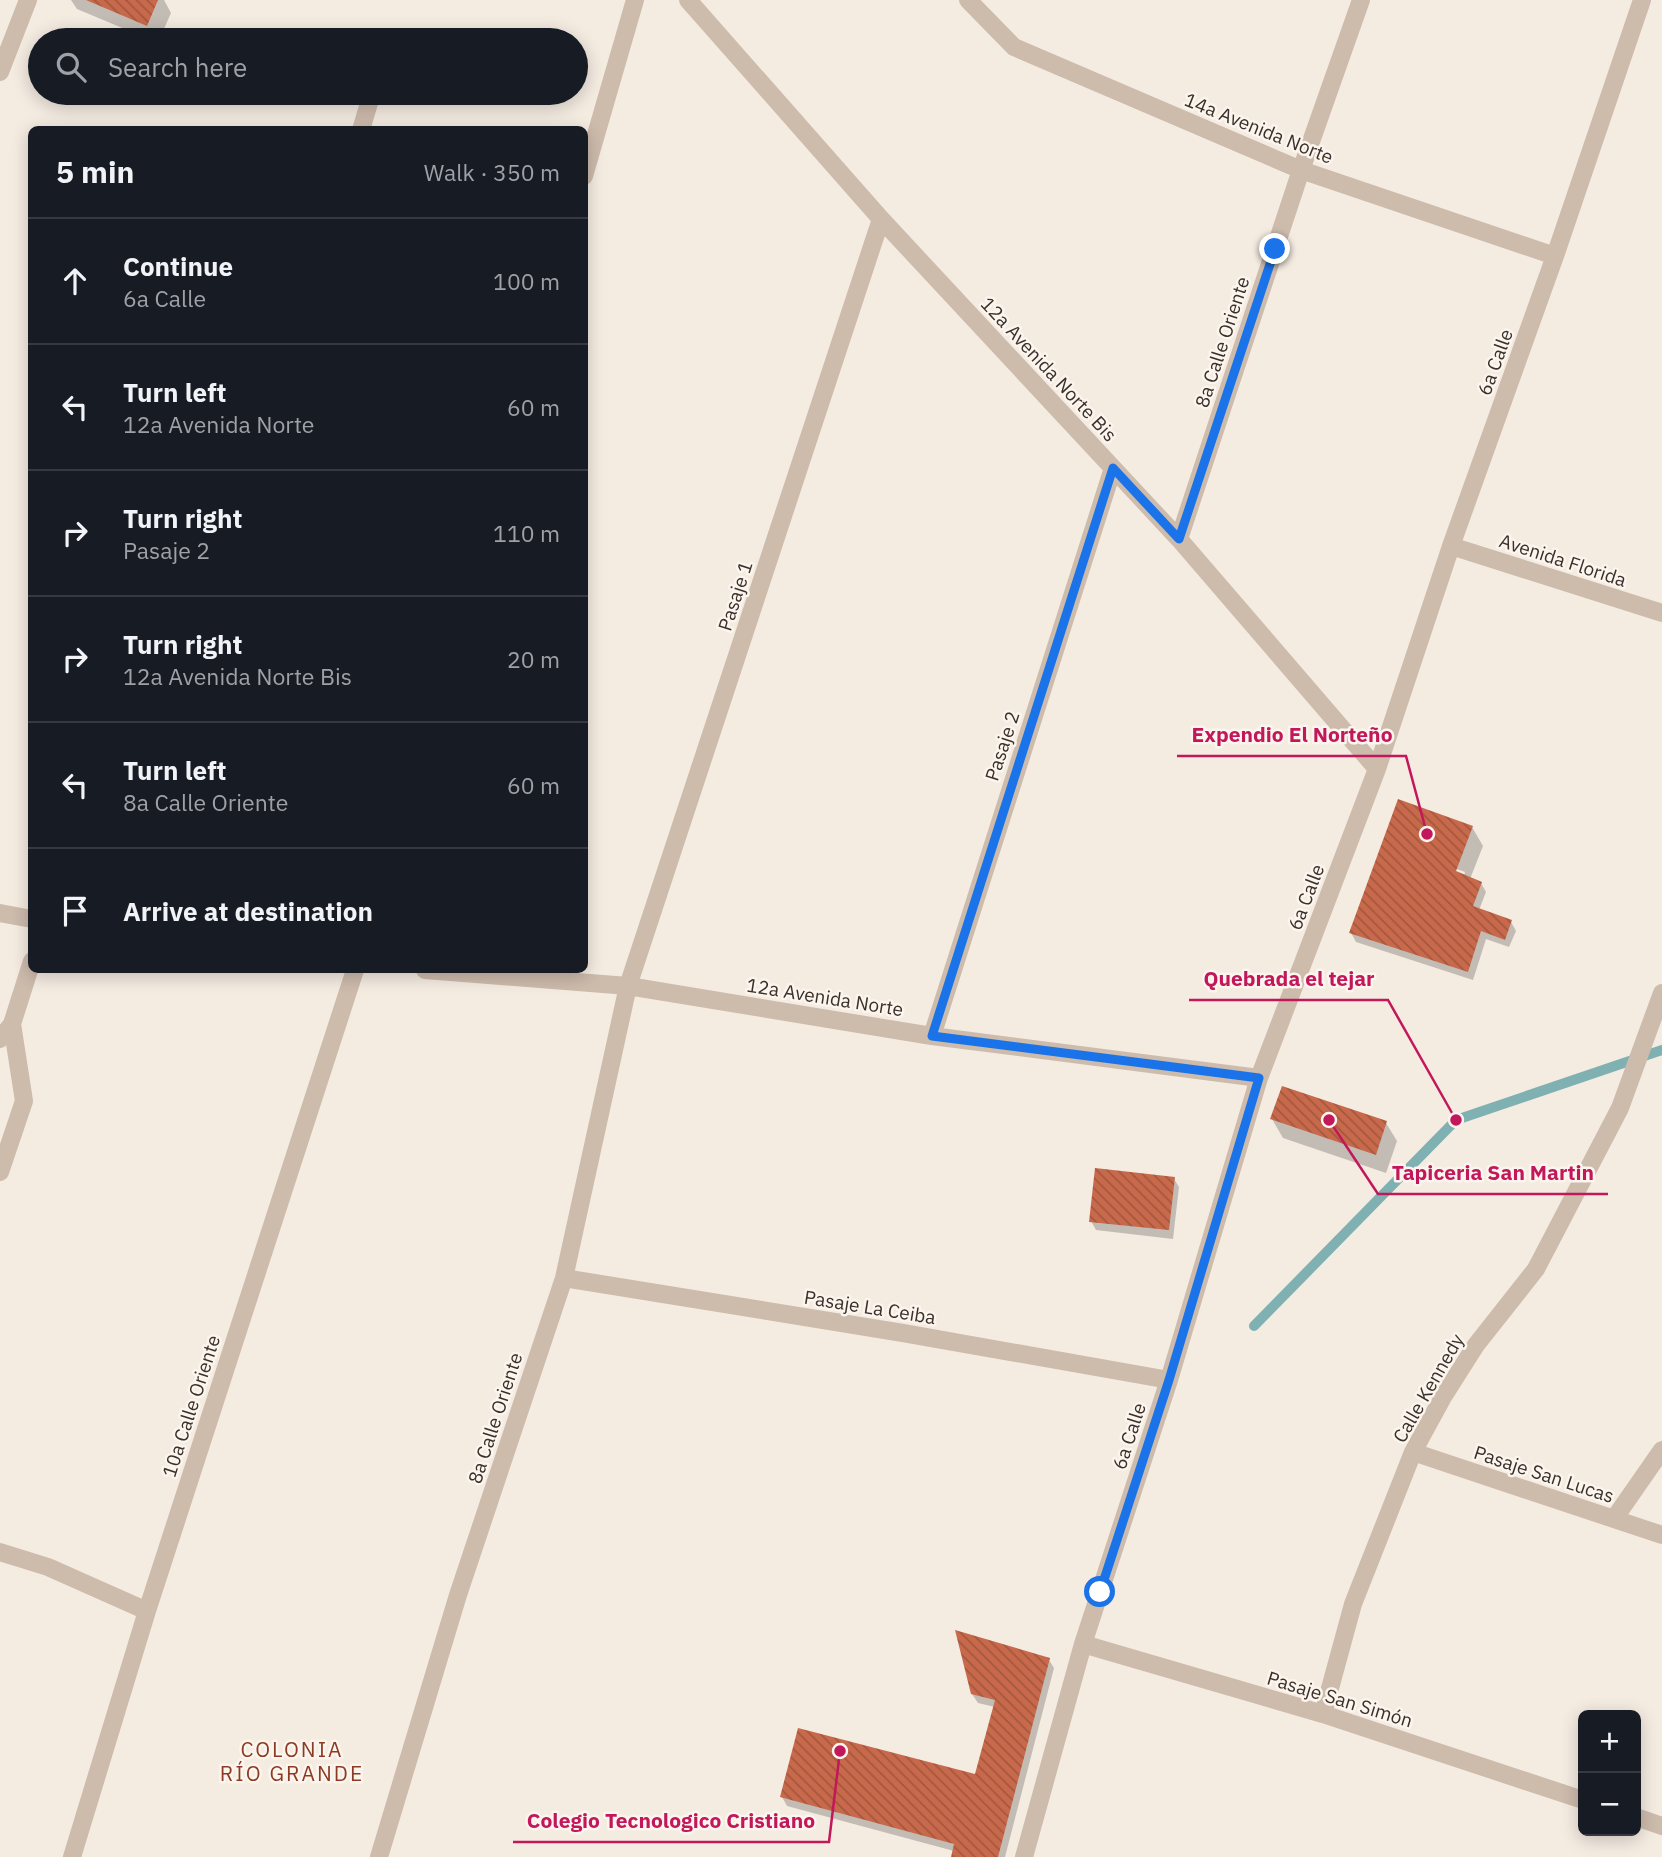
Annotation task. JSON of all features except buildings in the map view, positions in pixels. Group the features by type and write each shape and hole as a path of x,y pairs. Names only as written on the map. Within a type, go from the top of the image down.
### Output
{"street":[{"path":"0,72 28,0"},
{"path":"588,162 635,0"},
{"name":"12a Avenida Norte Bis","path":"688,0 881,219 1179,539 1377,769"},
{"name":"14a Avenida Norte","path":"968,0 1014,47 1301,170 1555,256"},
{"name":"8a Calle Oriente","path":"1179,539 1301,170 1361,0"},
{"name":"6a Calle","path":"1024,1857 1083,1644 1169,1380 1259,1078 1377,769 1451,546 1643,0"},
{"path":"362,126 368,105"},
{"name":"Pasaje 1","path":"628,986 881,219"},
{"name":"Pasaje 2","path":"932,1036 1113,468"},
{"name":"Avenida Florida","path":"1451,546 1662,613"},
{"path":"0,913 28,918"},
{"path":"0,1039 12,1024 28,973"},
{"name":"10a Calle Oriente","path":"72,1857 147,1611 354,973"},
{"name":"12a Avenida Norte","path":"463,973 628,986 932,1036 1259,1078"},
{"name":"8a Calle Oriente","path":"379,1857 458,1595 564,1278 628,986"},
{"name":"Calle Kennedy","path":"1323,1714 1353,1604 1413,1452 1476,1345 1536,1269 1620,1108 1660,997"},
{"path":"0,1172 24,1101 12,1024"},
{"name":"Pasaje La Ceiba","path":"564,1278 903,1333 1169,1380"},
{"path":"1614,1519 1662,1450"},
{"name":"Pasaje San Lucas","path":"1413,1452 1662,1535"},
{"path":"0,1552 48,1567 147,1611"},
{"name":"Pasaje San Simón","path":"1083,1644 1323,1714 1578,1798"},
{"path":"1641,1819 1662,1826"}],"waterway":[{"path":"1254,1326 1456,1120 1662,1050"}],"place":[{"name":"Expendio El Norteño","path":"1427,834"},
{"name":"Tapiceria San Martin","path":"1329,1120"},
{"name":"Quebrada el tejar","path":"1456,1120"},
{"name":"Colegio Tecnologico Cristiano","path":"840,1751"}],"district":[{"name":"COLONIA RÍO GRANDE","path":"292,1761"}],"route":[{"path":"1100,1592 1169,1380 1259,1078 932,1036 1113,468 1179,539 1275,249"}]}
